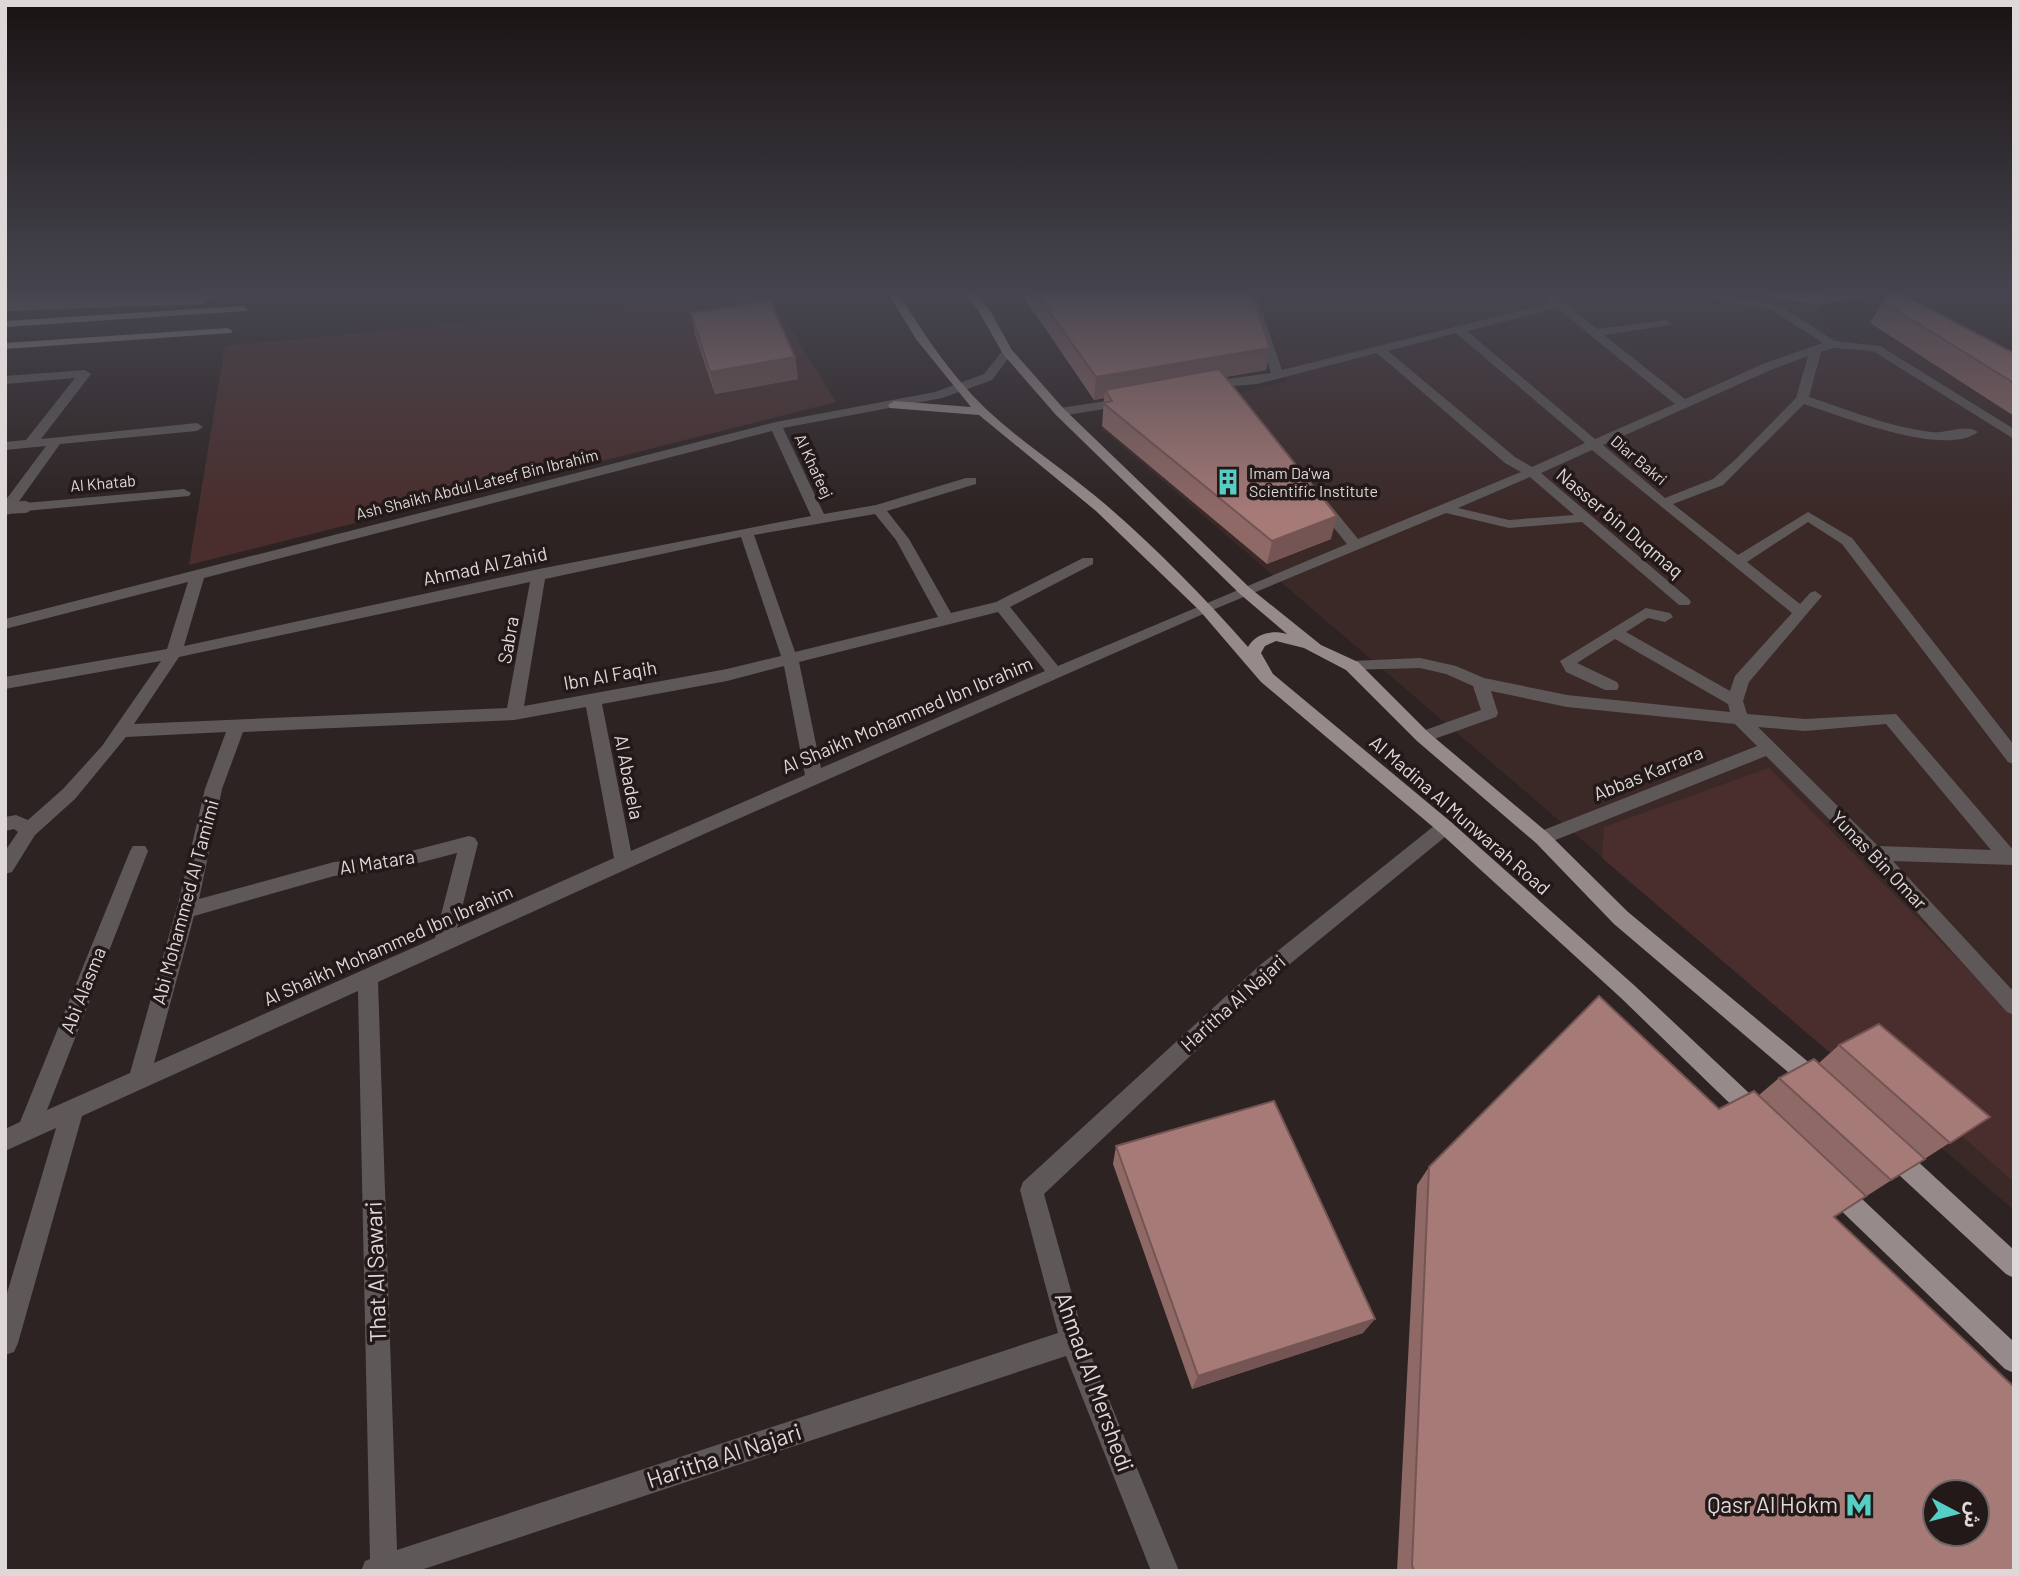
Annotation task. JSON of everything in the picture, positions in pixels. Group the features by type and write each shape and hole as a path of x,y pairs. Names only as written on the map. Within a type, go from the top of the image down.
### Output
{"main road":[{"name":"Al Madina Al Munwarah Road","path":"944,367 960,389 982,412 1101,508 1205,608 1267,678 1444,827 1628,992 1776,1133"},
{"name":"Al Madina Al Munwarah Road","path":"1020,367 1060,412 1245,592 1315,649 1352,666 1423,737 1542,838 1661,954 1828,1093"},
{"path":"894,405 982,412"},
{"path":"1267,678 1253,653 1259,642 1284,637 1315,649"},
{"path":"1877,1139 2014,1266"},
{"path":"1825,1180 2014,1360"}],"street":[{"name":"Ash Shaikh Abdul Lateef Bin Ibrahim","path":"5,624 776,426 894,405 960,389 995,372 998,367"},
{"path":"1275,367 1278,375"},
{"path":"1195,388 1226,388 1312,367"},
{"name":"Nasser bin Duqmaq","path":"1400,367 1510,460 1532,472 1684,602"},
{"name":"Diar Bakri","path":"1501,367 1662,503 1801,612"},
{"path":"1637,367 1683,404"},
{"name":"Al Shaikh Mohammed Ibn Ibrahim","path":"5,1140 814,778 1205,608 1357,547 1774,367"},
{"path":"1662,503 1718,482 1802,399 1815,367"},
{"path":"1905,367 2014,435"},
{"path":"5,380 85,374 30,444"},
{"path":"1060,412 1143,399"},
{"path":"1802,399 1898,431 1935,437 1972,432"},
{"name":"Al Khafeej","path":"776,426 820,520"},
{"path":"5,446 197,427"},
{"path":"5,510 55,442"},
{"name":"Ahmad Al Zahid","path":"5,684 174,653 746,531 878,509 971,481"},
{"name":"Al Khatab","path":"5,510 184,494"},
{"path":"1314,496 1357,547"},
{"path":"1443,508 1509,524 1585,518"},
{"path":"878,509 902,539 947,619"},
{"path":"1737,562 1808,516 1847,541 2014,758"},
{"path":"746,531 789,659 814,778"},
{"name":"Ibn Al Faqih","path":"121,731 514,714 727,675 1001,606 1088,561"},
{"path":"5,867 29,830 69,794 121,731 174,653 198,574"},
{"name":"Sabra","path":"514,714 539,574"},
{"path":"1738,710 1741,680 1815,596"},
{"path":"1001,606 1056,674"},
{"path":"1611,686 1568,664 1568,661 1646,613 1665,617"},
{"path":"1615,632 1738,710"},
{"path":"1352,666 1420,663 1450,670 1480,683 1567,701 1738,710 1805,724 1890,718 2011,858"},
{"path":"1423,737 1490,713 1480,683"},
{"name":"Al Abadela","path":"593,699 624,862"},
{"name":"Yunas Bin Omar","path":"1738,710 1769,748 1874,853 2014,1006"},
{"name":"Abi Mohammed Al Tamimi","path":"139,1080 156,1008 186,910 223,754 237,726"},
{"name":"Abbas Karrara","path":"1542,838 1769,748"},
{"path":"5,824 16,822 29,830"},
{"name":"Haritha Al Najari","path":"1031,1190 1257,980 1444,827"},
{"name":"Al Matara","path":"186,910 334,869 392,863 469,843 443,944"},
{"name":"Abi Alasma","path":"28,1130 139,851"},
{"path":"1874,853 2011,858"},
{"name":"That Al Sawari","path":"368,977 379,1569"},
{"path":"5,1343 73,1109"},
{"name":"Ahmad Al Mershedi","path":"1031,1190 1073,1341 1165,1571"},
{"name":"Haritha Al Najari","path":"379,1569 1073,1341"}],"shaded area":[{"path":"222,367 814,367 836,402 189,565"},
{"path":"1282,367 1937,367 2014,416 2014,1210 1101,428 1287,381"},
{"path":"1769,768 2014,1016 2014,1182 1962,1136 1834,1056 1602,858 1604,827"}],"building":[{"path":"708,367 741,367 710,372"},
{"path":"1089,367 1159,367 1096,377"},
{"path":"1987,367 2014,367 2014,383"},
{"name":"Imam Da'wa Scientific Institute","path":"1219,369 1337,516 1272,541 1103,403 1112,401 1105,390"},
{"name":"Qasr Al Hokm","path":"1599,996 1719,1109 1754,1091 1866,1196 1834,1217 2014,1387 2014,1571 1414,1571 1412,1565 1429,1167"},
{"path":"1879,1024 1990,1117 1950,1143 1839,1045"},
{"path":"1814,1059 1925,1159 1891,1180 1779,1078"},
{"path":"1274,1101 1375,1319 1198,1376 1116,1146"}],"place":[{"name":"Imam Da'wa Scientific Institute","path":"1228,482"},
{"name":"Qasr Al Hokm","path":"1859,1505"}]}
